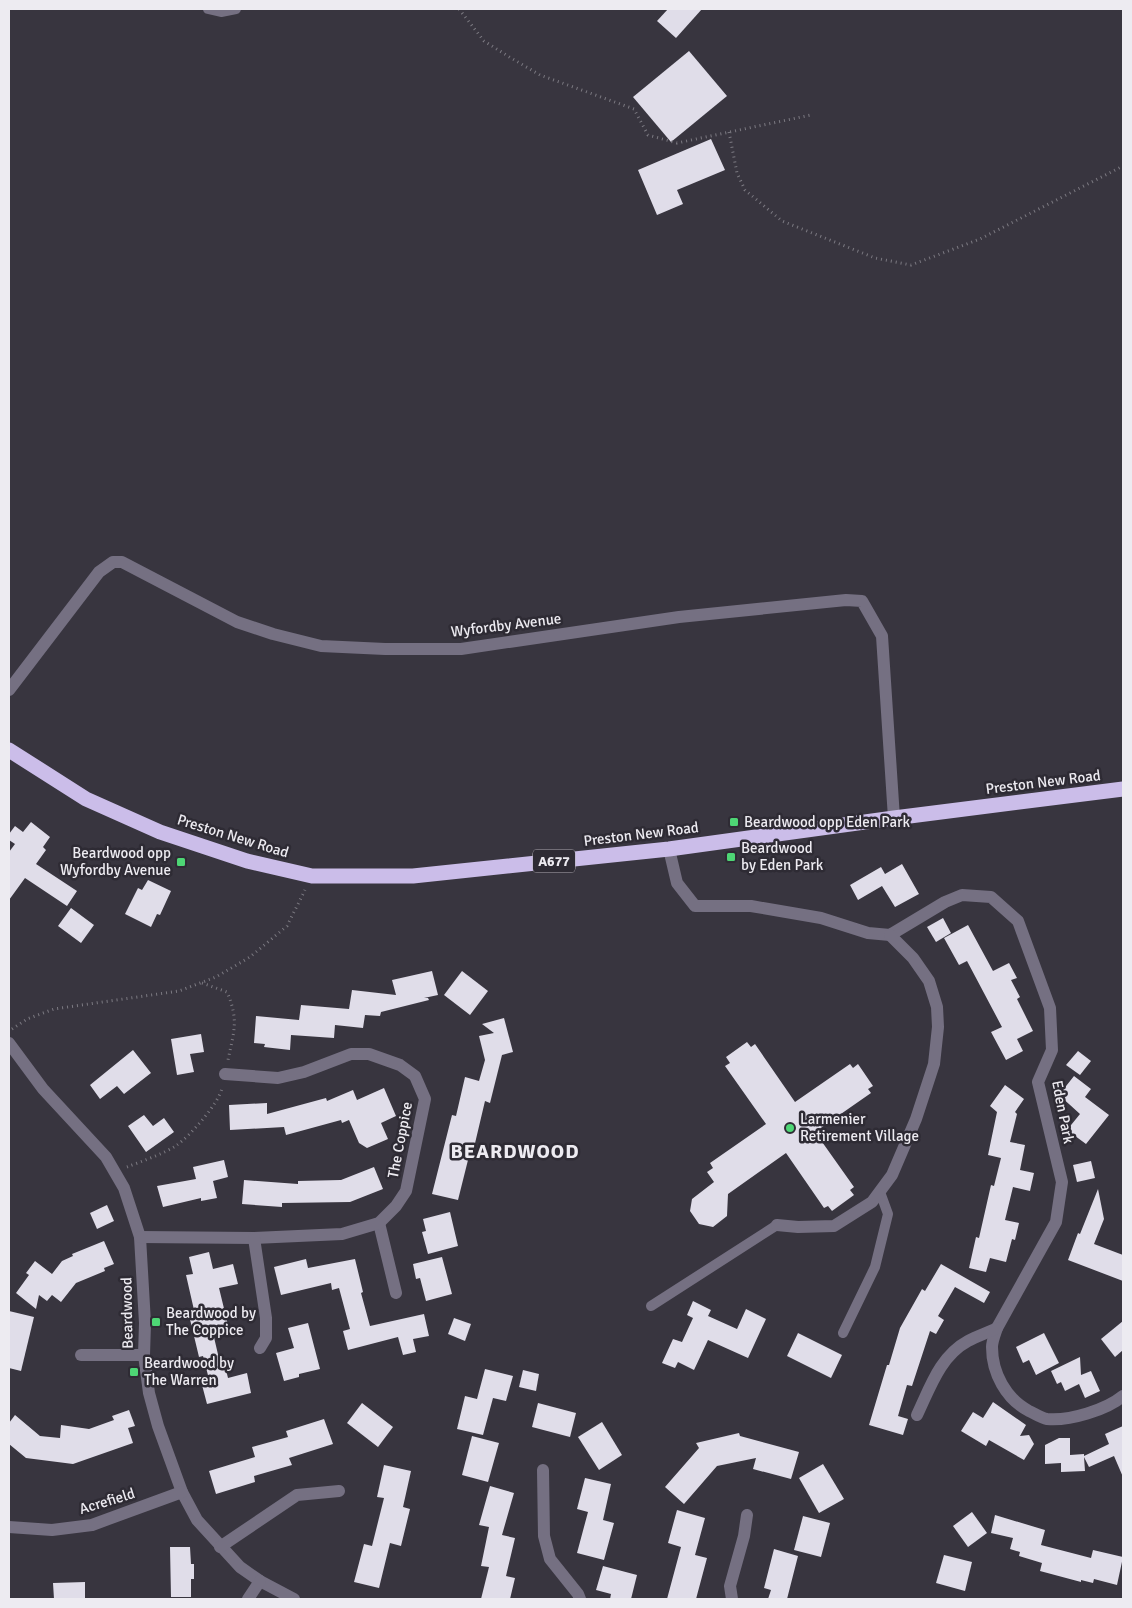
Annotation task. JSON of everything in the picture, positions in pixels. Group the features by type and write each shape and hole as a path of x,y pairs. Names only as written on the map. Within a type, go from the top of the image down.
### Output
{"highway":[{"name":"Preston New Road","path":"9,750 86,799 160,832 247,861 312,876 413,876 669,849 1123,789"}],"street":[{"name":"Wyfordby Avenue","path":"9,690 99,572 113,562 122,562 237,622 273,634 321,646 385,649 461,649 679,617 846,600 862,601 882,636 894,818"},
{"path":"669,849 677,883 695,906 751,906 822,918 868,933 890,935 913,958 929,981 937,1007 938,1027 934,1064 916,1119 892,1175 880,1192 872,1202 834,1226 798,1227 777,1225"},
{"name":"Eden Park","path":"890,935 945,902 962,896 991,896 1018,921 1050,1008 1052,1050 1038,1082 1062,1182 1056,1222 997,1328 992,1345 994,1363 1003,1388 1019,1406 1046,1419 1076,1416 1092,1412 1123,1396"},
{"name":"Beardwood","path":"9,1043 44,1089 106,1158 124,1188 140,1237 145,1323 144,1355 149,1393 158,1426 182,1492 197,1520 240,1567 260,1581 294,1599"},
{"name":"The Coppice","path":"140,1237 254,1238 342,1234 379,1222 396,1206 406,1191 425,1099 415,1076 400,1065 369,1054 351,1054 304,1072 278,1078 225,1074"},
{"path":"379,1222 396,1293"},
{"path":"254,1238 266,1318 266,1338 260,1348"},
{"path":"917,1414 940,1366 951,1353 967,1341 997,1328"},
{"path":"81,1355 144,1355"},
{"path":"543,1470 544,1536 550,1559 580,1599"},
{"name":"Acrefield","path":"9,1527 52,1530 92,1525 182,1492"},
{"path":"220,1547 297,1494 339,1492"},
{"path":"732,1599 730,1586 748,1515"},
{"path":"248,1599 260,1581"}],"lane":[{"path":"208,9 221,12 236,9"},
{"path":"844,1333 875,1267 888,1214 880,1192"},
{"path":"651,1306 777,1225"}],"path":[{"path":"459,9 484,41 540,75 634,109 648,135 677,143 811,115"},
{"path":"730,132 737,173 745,190 782,220 876,258 911,265 980,239 1123,166"},
{"path":"9,1032 27,1019 54,1009 179,991 216,977 250,957 287,926 312,876"},
{"path":"114,1171 143,1161 176,1146 200,1123 220,1096 235,1028 234,1009 227,992 202,983"}],"building":[{"path":"668,9 702,9 676,38 657,21"},
{"path":"689,51 727,96 671,142 633,97"},
{"path":"711,139 725,170 677,190 683,204 657,215 638,170"},
{"path":"31,822 50,837 43,847 46,850 36,864 77,891 67,906 25,878 9,900 9,852 15,844 9,840 9,834 15,826 23,832"},
{"path":"902,864 919,894 895,907 882,886 858,900 850,885 881,867 885,874"},
{"path":"148,880 171,891 160,915 157,914 151,927 125,914 138,888 142,890"},
{"path":"71,908 94,925 81,943 58,926"},
{"path":"943,918 951,933 936,942 927,927"},
{"path":"968,925 993,971 1009,963 1017,978 1011,980 1020,997 1017,999 1033,1031 1017,1039 1023,1051 1006,1060 991,1032 1002,1027 967,961 959,965 944,938"},
{"path":"432,971 438,995 424,998 429,1000 381,1012 380,1016 365,1015 363,1028 335,1025 334,1038 291,1035 290,1050 264,1047 265,1044 254,1043 256,1016 299,1020 301,1005 349,1009 352,990 396,995 392,980"},
{"path":"462,971 488,991 470,1015 444,995"},
{"path":"504,1018 513,1052 502,1055 490,1103 485,1101 472,1156 469,1156 458,1200 432,1194 452,1115 456,1116 465,1077 479,1081 485,1060 479,1036 494,1033 482,1024"},
{"path":"201,1034 204,1052 190,1054 194,1072 177,1075 171,1039"},
{"name":"Larmenier Retirement Village","path":"747,1042 751,1047 755,1044 795,1102 850,1064 853,1068 858,1064 873,1086 868,1089 871,1093 815,1132 854,1187 850,1190 854,1195 832,1211 828,1206 824,1208 786,1153 728,1194 727,1216 713,1227 699,1224 690,1211 692,1199 714,1182 707,1172 713,1168 710,1163 766,1124 725,1066 730,1063 726,1057"},
{"path":"133,1050 151,1073 124,1094 117,1086 100,1099 90,1085"},
{"path":"1078,1051 1091,1061 1080,1075 1066,1065"},
{"path":"1074,1076 1091,1089 1085,1097 1109,1115 1086,1144 1067,1130 1080,1114 1059,1095"},
{"path":"1005,1085 1024,1099 1015,1112 1017,1114 1010,1142 1025,1145 1020,1170 1034,1173 1030,1191 1013,1187 1005,1220 1019,1223 1015,1240 1012,1239 1006,1262 990,1258 986,1272 969,1268 976,1237 979,1238 991,1185 994,1186 1001,1158 988,1155 997,1112 990,1106"},
{"path":"384,1088 396,1116 381,1123 388,1139 367,1148 359,1143 349,1120 342,1123 341,1120 286,1135 284,1127 230,1130 229,1105 267,1103 267,1114 326,1098 327,1101 353,1090 357,1100"},
{"path":"144,1115 153,1126 164,1118 174,1132 146,1152 128,1126"},
{"path":"224,1160 228,1177 213,1181 217,1198 201,1201 201,1198 163,1207 157,1186 196,1179 193,1167"},
{"path":"1091,1161 1095,1178 1077,1182 1073,1165"},
{"path":"374,1167 383,1189 350,1202 282,1203 282,1207 242,1204 244,1180 298,1184 298,1181 341,1180"},
{"path":"1098,1189 1104,1219 1094,1244 1123,1255 1123,1281 1068,1260"},
{"path":"107,1205 114,1221 97,1229 90,1213"},
{"path":"450,1212 458,1246 428,1254 422,1232 426,1231 423,1219"},
{"path":"104,1241 114,1264 104,1268 105,1271 76,1283 61,1302 52,1295 47,1301 39,1295 36,1309 16,1293 29,1275 26,1273 35,1261 52,1274 62,1261 73,1256 72,1254"},
{"path":"209,1252 213,1269 233,1264 238,1284 219,1288 229,1329 213,1333 220,1363 224,1362 228,1378 247,1373 251,1393 207,1404 202,1385 210,1383 203,1356 199,1357 188,1311 194,1310 186,1275 193,1274 189,1257"},
{"path":"442,1257 452,1294 426,1301 420,1278 416,1279 413,1264"},
{"path":"306,1259 308,1268 355,1259 363,1292 361,1293 370,1326 424,1314 429,1336 413,1339 416,1352 403,1355 398,1337 348,1350 343,1331 350,1329 339,1288 332,1290 331,1283 281,1295 274,1267"},
{"path":"941,1264 990,1292 984,1303 955,1287 938,1316 944,1320 936,1334 930,1331 912,1386 907,1385 898,1416 908,1419 903,1435 869,1425 900,1328 922,1289 925,1291"},
{"path":"693,1301 711,1310 708,1316 737,1329 746,1309 766,1319 748,1358 708,1340 694,1370 678,1362 675,1368 662,1363 673,1339 682,1342 693,1318 687,1315"},
{"path":"9,1311 34,1317 21,1371 9,1368"},
{"path":"454,1318 471,1324 465,1341 448,1334"},
{"path":"1123,1321 1123,1350 1115,1357 1101,1339"},
{"path":"308,1323 320,1369 299,1374 299,1377 284,1381 276,1353 294,1348 288,1328"},
{"path":"798,1333 842,1355 831,1378 787,1356"},
{"path":"1044,1333 1059,1363 1036,1375 1029,1360 1023,1363 1016,1347"},
{"path":"1080,1357 1081,1375 1091,1371 1100,1391 1085,1398 1079,1384 1065,1391 1061,1382 1057,1384 1051,1371"},
{"path":"485,1369 513,1376 506,1401 493,1398 483,1435 457,1429 465,1396 477,1399"},
{"path":"523,1370 539,1374 536,1391 519,1387"},
{"path":"993,1402 1026,1425 1020,1436 1029,1435 1034,1444 1024,1460 989,1440 986,1446 961,1431 973,1412 983,1418"},
{"path":"362,1403 393,1427 378,1447 347,1423"},
{"path":"538,1403 576,1413 570,1437 532,1427"},
{"path":"129,1410 135,1426 128,1428 133,1443 73,1464 26,1458 9,1444 9,1423 15,1415 40,1436 60,1438 61,1425 89,1429 114,1420 112,1416"},
{"path":"324,1419 333,1444 289,1458 292,1465 254,1476 255,1482 216,1494 209,1471 255,1457 252,1447 288,1437 286,1431"},
{"path":"602,1422 622,1455 599,1470 578,1437"},
{"path":"1123,1426 1123,1477 1114,1456 1089,1467 1084,1457 1085,1471 1061,1472 1061,1463 1045,1464 1045,1445 1059,1438 1070,1438 1070,1455 1084,1454 1084,1456 1109,1444 1105,1434"},
{"path":"739,1433 740,1436 799,1452 791,1479 753,1469 756,1458 717,1466 684,1504 665,1487 699,1448 696,1443"},
{"path":"472,1436 499,1443 488,1482 462,1475"},
{"path":"823,1464 844,1499 819,1513 799,1478"},
{"path":"384,1465 411,1471 403,1507 410,1509 401,1546 390,1543 379,1588 354,1582 364,1544 372,1546 384,1498 377,1497"},
{"path":"585,1478 611,1484 603,1520 614,1523 604,1560 577,1553 588,1512 577,1509"},
{"path":"490,1486 514,1493 502,1535 515,1538 506,1576 515,1578 510,1599 481,1599 489,1567 481,1566 489,1527 479,1525"},
{"path":"677,1510 705,1518 695,1555 707,1558 696,1599 667,1599 681,1547 668,1543"},
{"path":"972,1512 987,1533 968,1547 953,1526"},
{"path":"995,1515 1045,1530 1041,1545 1091,1558 1093,1550 1123,1557 1117,1585 1094,1579 1093,1583 1081,1580 1081,1582 1040,1571 1042,1563 1019,1556 1020,1552 1010,1549 1013,1538 991,1533"},
{"path":"803,1516 830,1523 821,1557 794,1550"},
{"path":"170,1547 190,1547 191,1564 194,1564 194,1579 191,1579 191,1597 171,1597"},
{"path":"774,1549 798,1556 787,1599 768,1599 771,1590 764,1588"},
{"path":"944,1555 972,1562 965,1591 936,1583"},
{"path":"603,1566 637,1575 631,1599 610,1599 611,1594 596,1590"},
{"path":"85,1582 85,1599 54,1599 53,1583"}],"place":[{"name":"Beardwood opp Eden Park","path":"734,822"},
{"name":"Beardwood by Eden Park","path":"731,857"},
{"name":"Beardwood opp Wyfordby Avenue","path":"181,862"},
{"name":"Larmenier Retirement Village","path":"790,1128"},
{"name":"Beardwood by The Coppice","path":"156,1322"},
{"name":"Beardwood by The Warren","path":"134,1372"}],"district":[{"name":"BEARDWOOD","path":"515,1151"}]}
